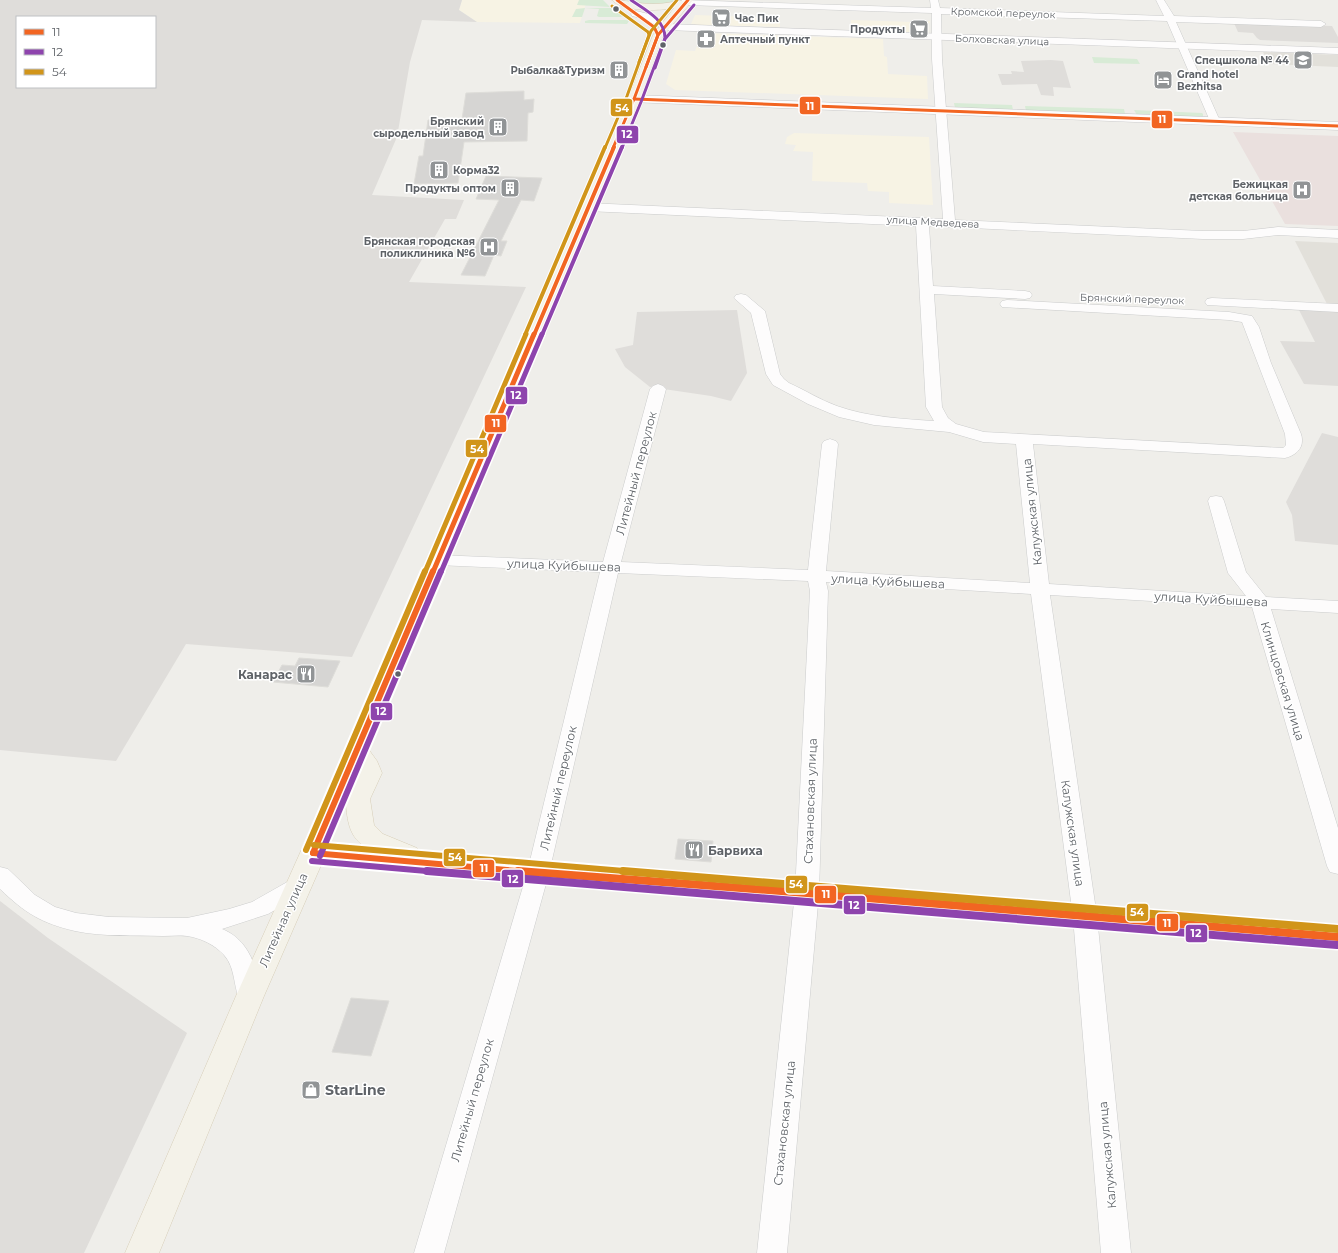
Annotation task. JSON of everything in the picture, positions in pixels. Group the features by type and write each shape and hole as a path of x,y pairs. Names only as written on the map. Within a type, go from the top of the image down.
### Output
{"main road":[{"path":"619,1 649,7 666,6 687,1"},
{"path":"619,1 654,27 662,31"},
{"name":"Литейная улица","path":"142,1253 250,996 313,853 662,31 687,1"},
{"path":"356,751 365,761 370,773 357,800 362,828 374,841 406,854 416,862"},
{"path":"313,853 538,873 806,893 1338,938"}],"street":[{"path":"1160,0 1170,18 1215,121"},
{"name":"Кромской переулок","path":"687,1 935,5 1170,18 1321,24"},
{"path":"935,5 940,111 944,141 948,217"},
{"name":"Болховская улица","path":"662,31 1338,51"},
{"path":"635,95 715,102 1338,126"},
{"name":"улица Медведева","path":"590,201 922,222 948,217"},
{"name":"улица Медведева","path":"590,201 948,217 1203,235 1247,235 1278,232 1338,234"},
{"path":"922,222 934,407 942,421 950,427"},
{"name":"Брянский переулок","path":"927,290 1338,308"},
{"path":"740,298 758,311 773,374 778,382 824,406 842,413 892,421 950,427 983,437 1285,452 1290,451 1294,447 1295,442 1264,363 1252,327 1246,319 1228,316 1007,304"},
{"name":"Литейный переулок","path":"428,1253 538,873 611,566 658,389"},
{"name":"Калужская улица","path":"1023,439 1026,449 1040,590 1085,917 1116,1253"},
{"name":"Стахановская улица","path":"772,1253 806,893 819,590 816,576 830,444"},
{"name":"Клинцовская улица","path":"1216,501 1237,573 1260,602 1338,866"},
{"name":"улица Куйбышева","path":"437,560 611,566 816,576 1260,602 1338,608"},
{"path":"0,875 27,902 47,913 76,922 109,926 187,927 230,918 260,908 297,887"},
{"path":"187,927 212,934 226,942 238,953 245,970 250,996"}],"shaded area":[{"path":"0,0 462,0 459,10 477,22 422,20 410,62 397,137 372,195 464,200 456,219 445,219 409,282 526,287 352,657 186,644 116,761 0,750"},
{"path":"462,0 587,0 580,23 477,22 459,10"},
{"path":"695,15 780,18 780,27 691,24"},
{"path":"851,20 914,22 915,20 930,21 930,23 928,23 929,33 850,30"},
{"path":"1234,23 1332,26 1338,37 1338,43 1260,40 1253,33 1238,32"},
{"path":"702,33 883,39 884,56 887,57 888,74 927,76 928,99 675,90 666,84 676,50 695,51"},
{"name":"Спецшкола № 44","path":"1263,52 1338,55 1338,67 1270,64"},
{"path":"1021,61 1063,61 1071,88 1053,87 1054,96 1041,95 1037,84 1002,85 998,74 1012,74 1011,71 1024,72"},
{"name":"Бежицкая детская больница","path":"1233,132 1338,136 1338,226 1285,224"},
{"path":"794,133 929,137 933,205 889,203 889,192 868,191 867,183 812,181 813,152 793,151 796,145 785,144 787,137"},
{"path":"1295,241 1338,243 1338,304 1327,304"},
{"path":"737,310 747,373 731,401 711,396 650,387 625,367 615,349 633,345 637,312"},
{"path":"1299,310 1338,312 1338,386 1304,384 1280,341 1315,342"},
{"path":"1322,433 1338,437 1338,545 1295,541 1292,515 1286,502"},
{"path":"0,901 48,938 187,1033 84,1253 0,1253"}],"green space":[{"path":"579,0 603,0 610,7 577,5"},
{"path":"626,0 679,0 666,4 645,5"},
{"path":"585,8 612,8 615,9 611,10 614,13 620,13 624,16 599,17 597,16 599,9"},
{"path":"585,8 582,17 572,17 576,9"},
{"path":"585,21 629,21 627,24 585,23"},
{"path":"1092,57 1137,59 1140,64 1094,63"},
{"path":"954,103 1012,105 1013,110 955,108"},
{"path":"1025,106 1124,109 1125,114 1026,111"},
{"path":"1134,110 1202,113 1203,117 1137,115"}],"building":[{"path":"524,91 524,100 534,99 533,112 528,113 527,141 464,142 458,183 414,184 419,156 423,156 428,120 462,119 466,93"},
{"path":"486,176 542,178 534,201 521,200 501,241 507,241 501,256 494,255 485,276 461,275 499,200 476,199"},
{"name":"Канарас","path":"299,658 340,661 328,687 273,682 282,665 295,666"},
{"name":"Барвиха","path":"678,839 713,841 711,862 675,859"},
{"path":"351,998 389,1001 371,1056 332,1052"}],"transit line":[{"name":"11","path":"617,0 654,27 658,35 646,67"},
{"name":"12","path":"320,856 641,102 665,38 665,32 658,21 631,0"},
{"name":"54","path":"639,62 651,31 677,0"},
{"name":"11","path":"313,853 634,99 658,35 688,0"},
{"name":"12","path":"655,68 665,39 694,5"},
{"name":"54","path":"306,850 627,96 649,35 648,32 612,6"},
{"name":"11","path":"634,99 1338,126"},
{"name":"54","path":"314,845 539,865 808,885 1338,929"},
{"name":"11","path":"313,853 538,873 807,893 1338,937"},
{"name":"12","path":"312,861 537,881 806,901 1337,945"}],"place":[{"name":"Час Пик","path":"721,18"},
{"name":"Продукты","path":"919,29"},
{"name":"Аптечный пункт","path":"706,39"},
{"name":"Спецшкола № 44","path":"1303,60"},
{"name":"Рыбалка&Туризм","path":"619,70"},
{"name":"Grand hotel Bezhitsa","path":"1163,80"},
{"name":"Брянский сыродельный завод","path":"498,127"},
{"name":"Корма32","path":"439,170"},
{"name":"Продукты оптом","path":"510,188"},
{"name":"Бежицкая детская больница","path":"1302,190"},
{"name":"Брянская городская поликлиника №6","path":"489,247"},
{"name":"Канарас","path":"306,674"},
{"name":"Барвиха","path":"694,850"},
{"name":"StarLine","path":"311,1090"}]}
